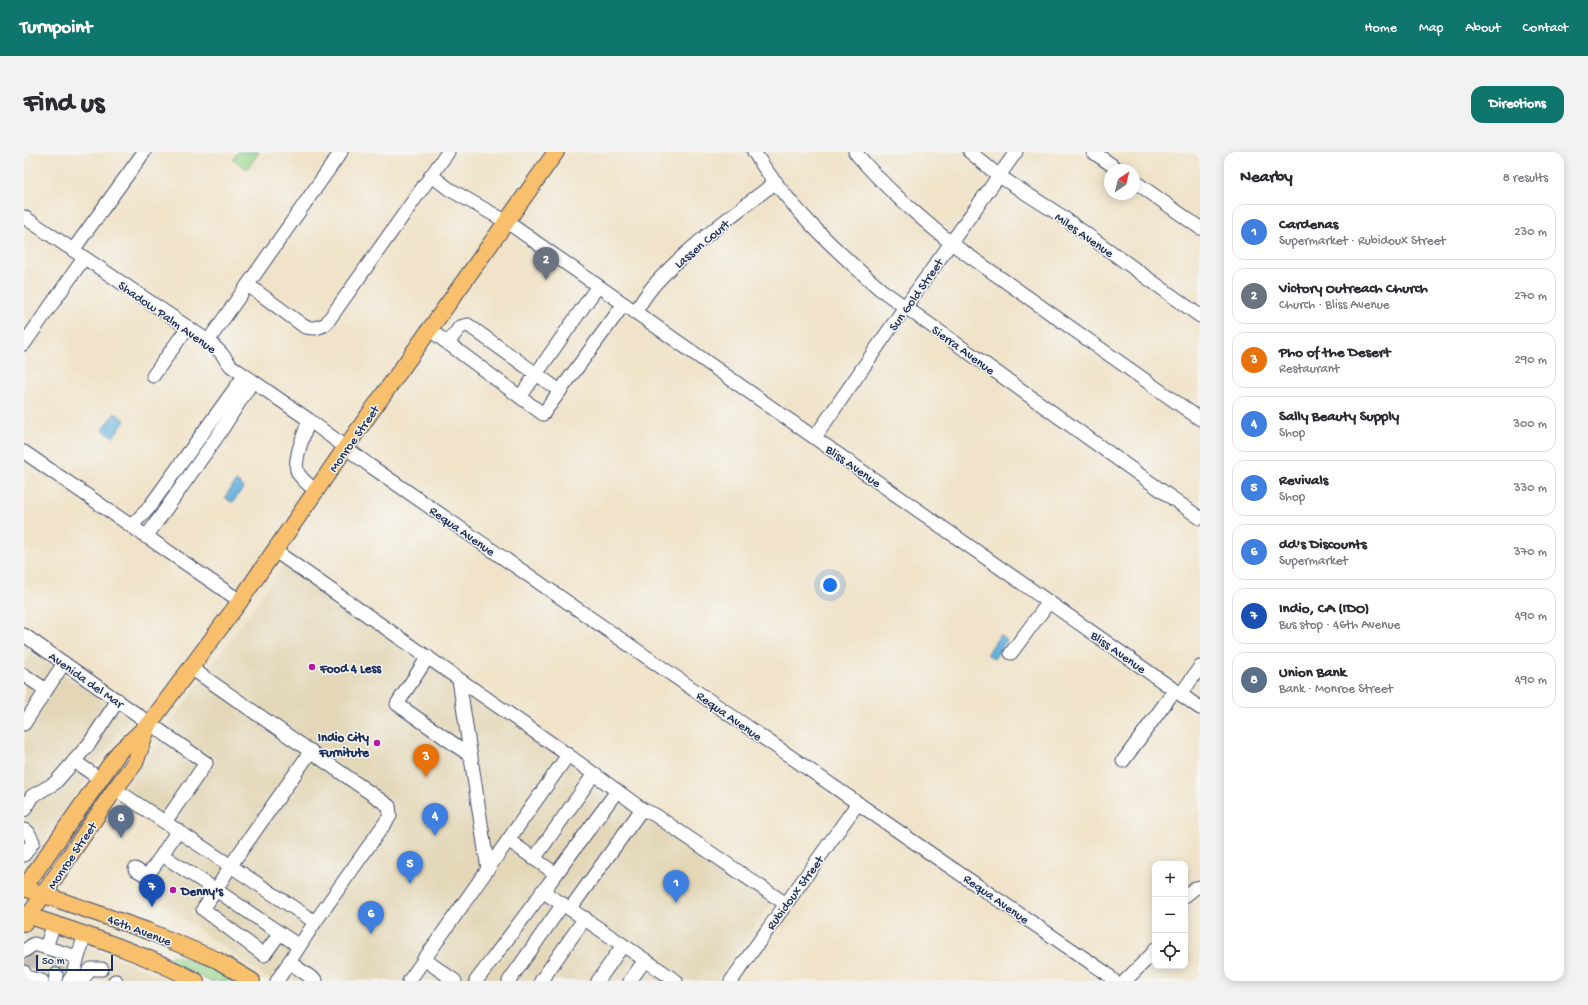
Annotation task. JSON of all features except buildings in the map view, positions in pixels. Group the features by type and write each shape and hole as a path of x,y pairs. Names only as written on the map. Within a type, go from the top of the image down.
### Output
{"main road":[{"name":"Monroe Street","path":"24,888 119,752 150,723 240,601 346,447 556,152"},
{"name":"Monroe Street","path":"26,917 44,894 115,789 135,763 150,723"},
{"name":"46th Avenue","path":"24,888 148,931 217,960 252,981"},
{"name":"46th Avenue","path":"26,917 86,934 147,957 195,981"}],"street":[{"path":"73,250 144,152"},
{"path":"208,341 341,152"},
{"path":"248,284 305,326 319,328 326,324 448,152"},
{"name":"Sierra Avenue","path":"754,152 803,216 839,253 880,289 1200,518"},
{"path":"855,152 866,166 916,214 951,243 1200,418"},
{"name":"Miles Avenue","path":"970,152 999,176 1060,215 1200,316"},
{"name":"Sun Gold Street","path":"815,438 905,307 1016,152"},
{"path":"1093,152 1110,164"},
{"name":"Bliss Avenue","path":"431,175 449,189 507,222 1200,708"},
{"name":"Lassen Court","path":"635,312 654,285 668,271 706,236 776,182"},
{"path":"1140,185 1200,228"},
{"name":"Shadow Palm Avenue","path":"24,217 208,341 221,353 230,366 346,447"},
{"path":"24,344 84,258"},
{"path":"520,397 598,286"},
{"path":"430,330 543,414 624,304"},
{"path":"448,343 460,327 468,325 560,390"},
{"path":"153,376 188,327"},
{"path":"131,526 148,509 248,379"},
{"path":"146,537 219,434 248,379"},
{"path":"309,420 296,464 297,471 316,492"},
{"name":"Requa Avenue","path":"346,447 369,465 1106,973 1114,981"},
{"path":"24,452 240,601"},
{"path":"275,551 568,755 642,809 655,815 786,904"},
{"path":"1011,653 1049,602"},
{"name":"Avenida del Mar","path":"24,635 206,763 165,822"},
{"path":"428,657 397,704 471,756"},
{"path":"24,724 64,663"},
{"path":"1123,761 1200,667"},
{"path":"191,668 389,806 390,816 315,922 277,981"},
{"path":"24,675 46,690"},
{"path":"459,680 488,869"},
{"path":"24,810 32,796 55,783 89,744 118,700"},
{"path":"280,933 264,955 203,909 231,865 310,751"},
{"path":"414,980 424,959 568,755"},
{"path":"74,761 100,779"},
{"path":"534,859 594,774"},
{"path":"115,789 315,922"},
{"path":"476,981 617,791"},
{"name":"Rubidoux Street","path":"731,981 858,803"},
{"path":"509,981 642,809"},
{"path":"24,830 28,832 33,842 24,855"},
{"path":"135,869 147,876 178,830"},
{"path":"508,840 556,874"},
{"path":"162,854 300,946"},
{"path":"1188,894 1195,888 1200,887"},
{"path":"542,891 585,918 645,960 668,979"},
{"path":"541,981 585,918"},
{"path":"54,924 34,948 77,957"},
{"path":"69,981 72,977 77,957 86,934"},
{"path":"598,981 623,945"},
{"path":"1125,981 1152,952"},
{"path":"424,959 455,981"},
{"path":"630,981 645,960"},
{"path":"289,962 316,981"},
{"path":"81,981 91,969 102,968"},
{"path":"26,972 42,981"}],"shaded area":[{"path":"285,564 773,901 716,981 273,981 142,890 185,830 124,788"},
{"path":"31,653 128,719 48,835 32,862 24,863 24,664"},
{"path":"29,929 61,936 170,981 24,981 24,935"}],"green space":[{"path":"238,152 259,152 247,169 233,159"},
{"path":"172,955 204,963 234,981 210,981 169,961"}],"water":[{"path":"115,413 125,420 113,437 103,430"},
{"path":"236,481 244,487 233,502 230,502 225,497"},
{"path":"1000,635 1007,640 994,659 987,654"}],"tunnel":[{"path":"29,967 33,950"},
{"path":"56,975 61,958"}],"place":[{"name":"Victory Outreach Church","path":"546,280"},
{"name":"Food 4 Less","path":"312,667"},
{"name":"Indio City Furnitute","path":"377,743"},
{"name":"Pho of the Desert","path":"426,777"},
{"name":"Sally Beauty Supply","path":"435,836"},
{"name":"Union Bank","path":"121,838"},
{"name":"Revivals","path":"410,884"},
{"name":"Denny's","path":"173,890"},
{"name":"Cardenas","path":"676,903"},
{"name":"Indio, CA (IDO)","path":"152,907"},
{"name":"dd's Discounts","path":"371,934"}]}
